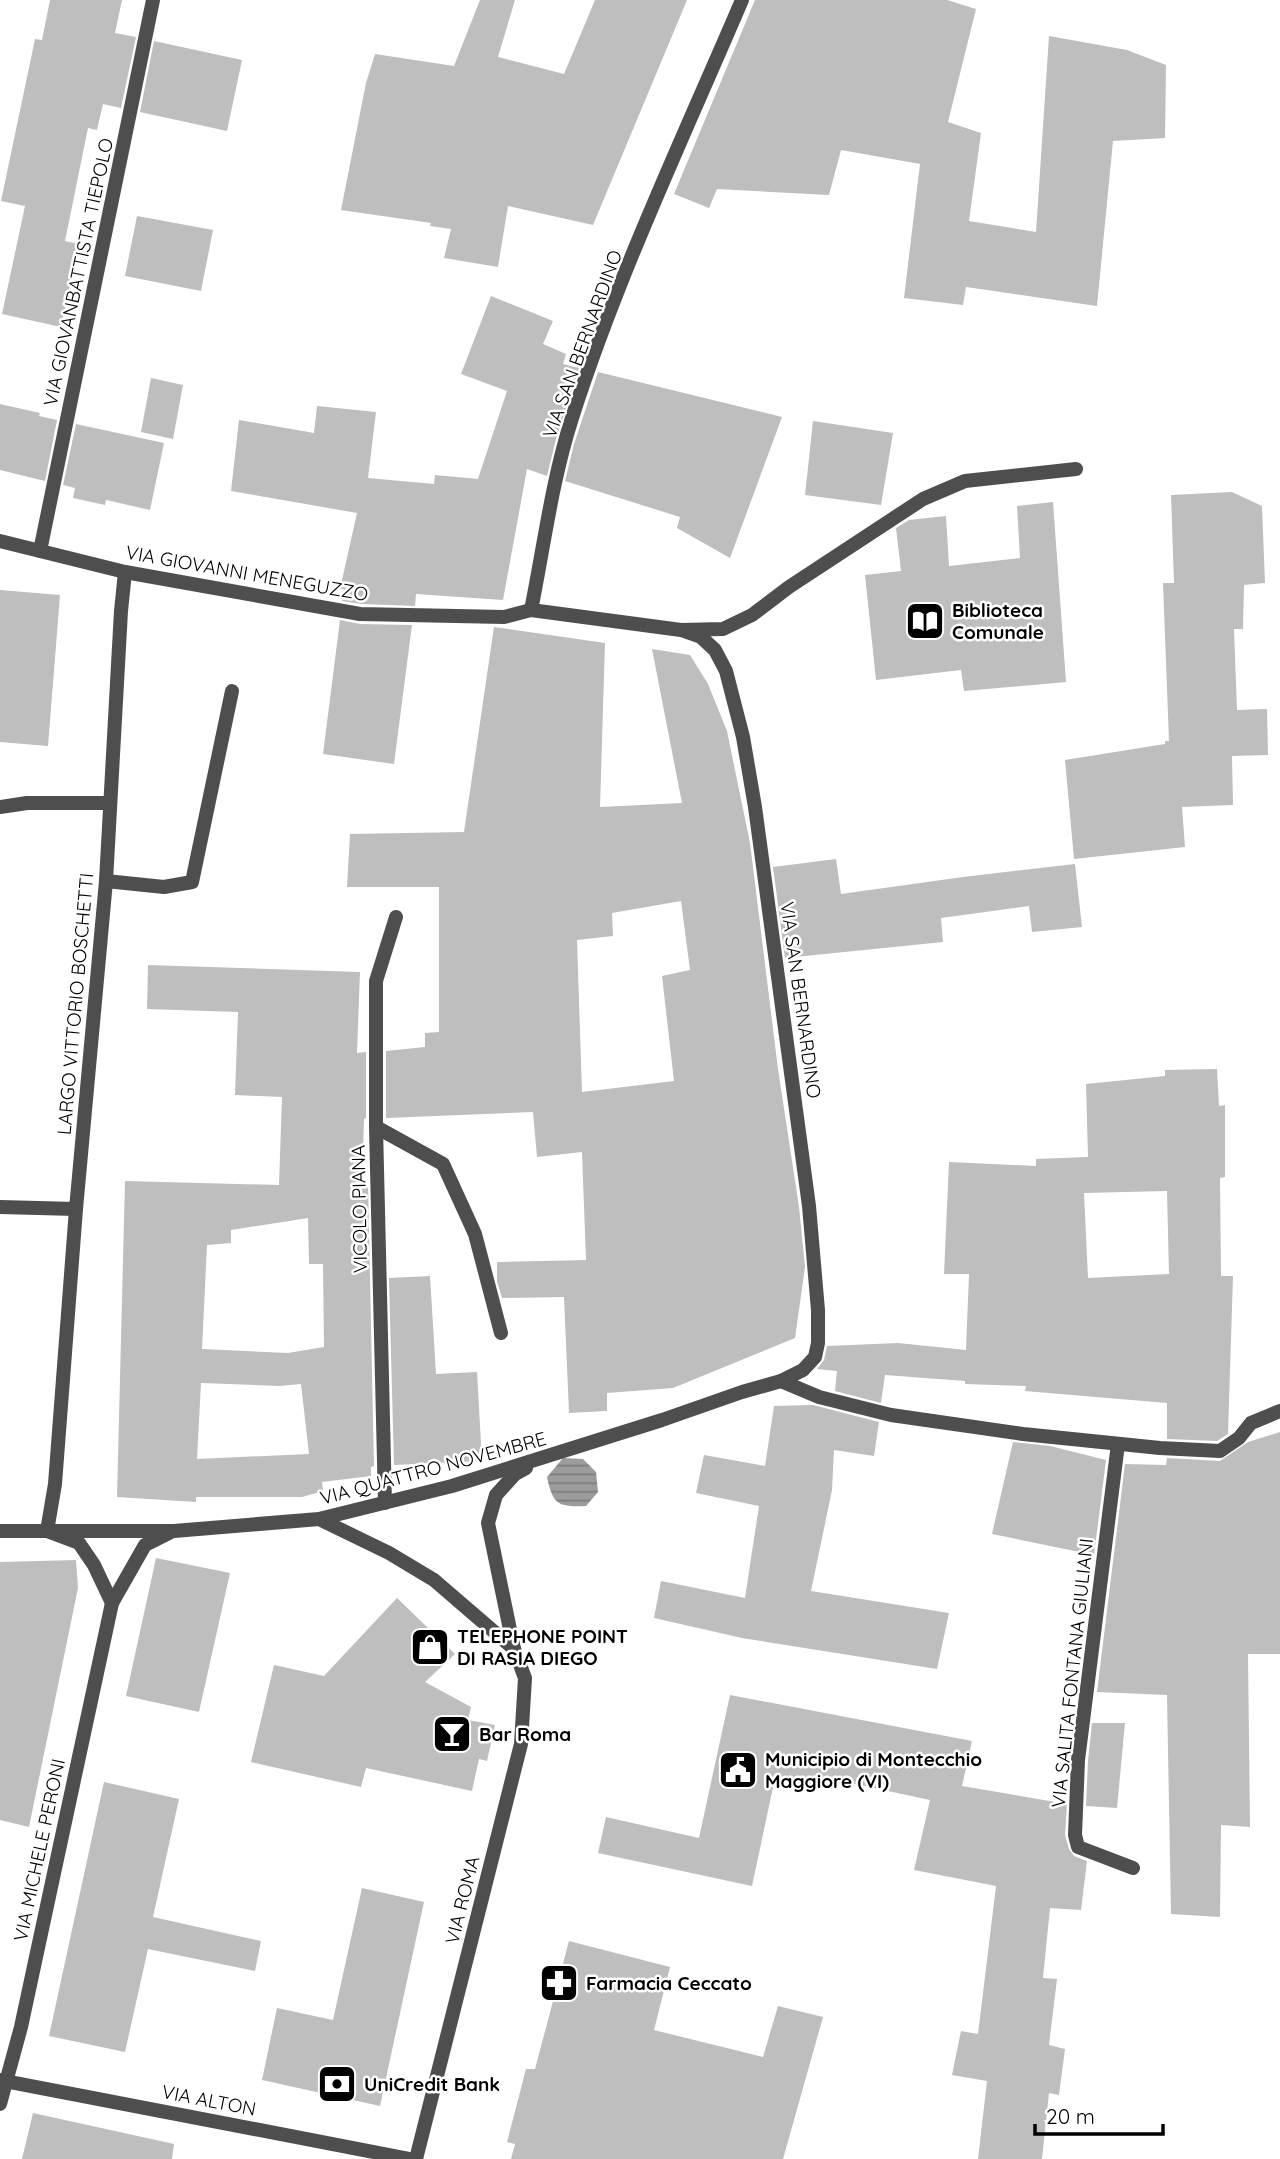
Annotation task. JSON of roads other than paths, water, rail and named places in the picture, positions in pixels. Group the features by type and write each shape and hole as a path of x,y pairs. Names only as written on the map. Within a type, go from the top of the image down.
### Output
{"street":[{"name":"VIA GIOVANBATTISTA TIEPOLO","path":"40,551 153,0"},
{"name":"VIA SAN BERNARDINO","path":"742,0 628,268 572,419 549,508 531,610 681,630 723,629 752,615 789,587 923,499 946,488 965,481 1076,469"},
{"name":"VIA GIOVANNI MENEGUZZO","path":"0,541 125,572 360,614 504,617 531,610"},
{"name":"LARGO VITTORIO BOSCHETTI","path":"47,1531 56,1477 76,1209 106,881 125,572"},
{"name":"VIA SAN BERNARDINO","path":"681,630 701,637 715,650 726,671 734,698 755,807 809,1206 818,1343 815,1357 803,1370 781,1381"},
{"path":"106,881 164,887 191,882 232,691"},
{"path":"0,807 27,803 109,803"},
{"name":"VICOLO PIANA","path":"385,1503 376,1126 376,981 396,917"},
{"path":"376,1126 443,1164 475,1234 501,1333"},
{"path":"0,1207 76,1209"},
{"path":"781,1381 819,1397 891,1415 1023,1434 1220,1451 1239,1438 1251,1423 1280,1411"},
{"name":"VIA QUATTRO NOVEMBRE","path":"0,1531 174,1531 319,1519 452,1486 781,1381"},
{"name":"VIA SALITA FONTANA GIULIANI","path":"1118,1444 1078,1760 1075,1835 1077,1847 1133,1868"},
{"name":"VIA ROMA","path":"416,2159 521,1744 525,1678 514,1649 488,1524 496,1494 515,1474 544,1458"},
{"path":"319,1519 389,1553 434,1580 514,1649"},
{"path":"47,1531 79,1542 112,1603"},
{"name":"VIA MICHELE PERONI","path":"0,2104 112,1603 145,1545 174,1531"},
{"name":"VIA ALTON","path":"4,2081 410,2159"}],"place":[{"name":"Biblioteca Comunale","path":"925,621"},
{"name":"TELEPHONE POINT DI RASIA DIEGO","path":"430,1647"},
{"name":"Bar Roma","path":"452,1734"},
{"name":"Municipio di Montecchio Maggiore (VI)","path":"738,1770"},
{"name":"Farmacia Ceccato","path":"559,1983"},
{"name":"UniCredit Bank","path":"337,2084"}]}
